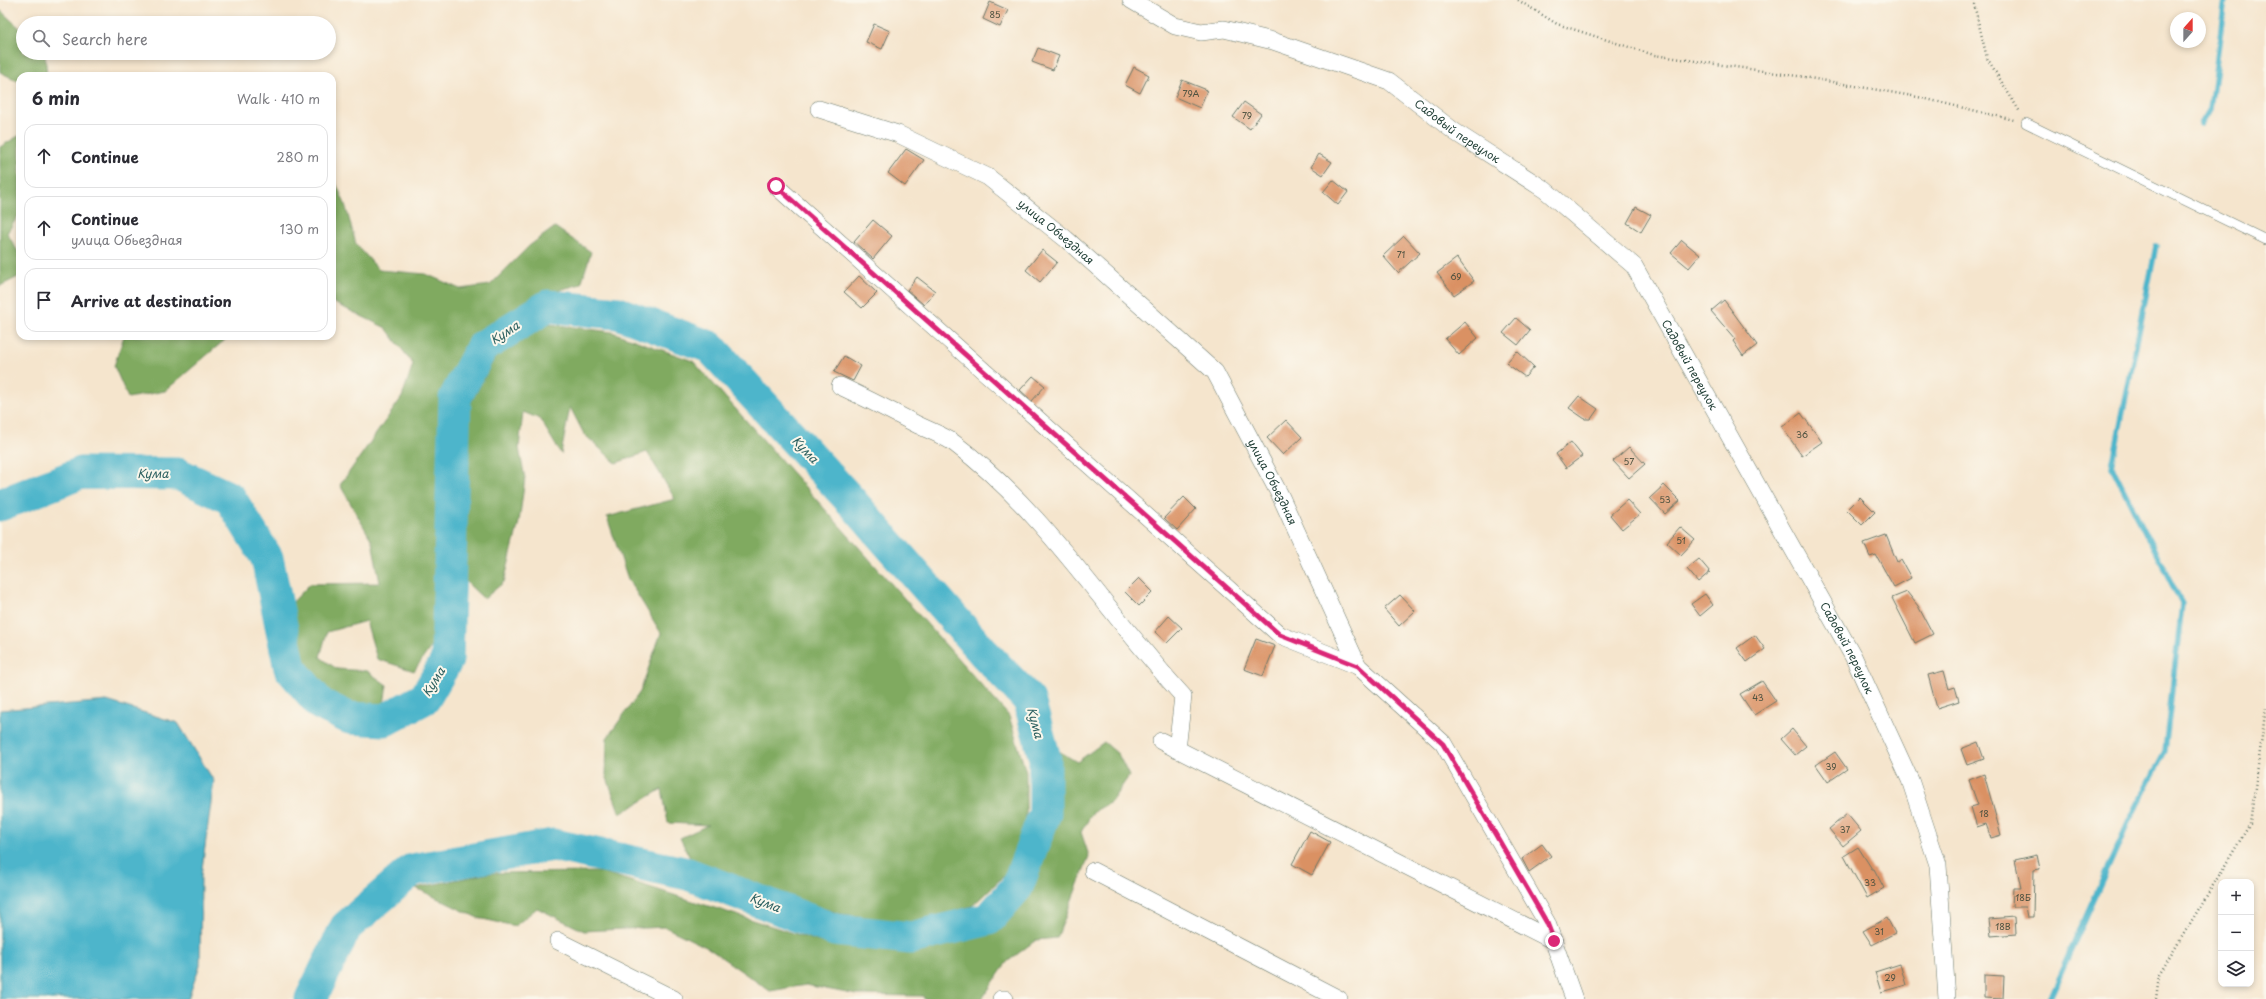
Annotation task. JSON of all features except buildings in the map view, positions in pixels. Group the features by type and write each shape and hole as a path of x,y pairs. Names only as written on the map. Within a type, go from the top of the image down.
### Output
{"street":[{"name":"Садовый переулок","path":"1131,0 1175,26 1201,32 1224,29 1231,30 1273,41 1389,81 1455,132 1545,190 1634,266 1853,656 1910,780 1938,865 1947,999"},
{"name":"улица Обьездная","path":"819,109 898,134 988,177 1066,239 1215,372 1280,494 1358,666 1443,744 1547,923 1574,999"},
{"path":"776,186 1280,635 1358,666"},
{"path":"840,386 952,442 991,473 1029,511 1089,580 1156,667 1183,696 1177,750"},
{"path":"1161,741 1554,941"},
{"path":"1093,870 1339,999"},
{"path":"558,942 674,999"}],"lane":[{"path":"2026,123 2266,240"}],"path":[{"path":"1518,0 1557,24 1654,55 1804,77 1918,97 2026,123"},
{"path":"1972,0 1987,58 2026,123"},
{"path":"2156,999 2159,975 2250,824 2266,707"}],"green space":[{"path":"0,10 16,25 16,60 46,60 47,72 16,72 16,80 0,72"},
{"path":"16,137 16,219 7,233 16,248 16,278 0,286 0,147"},
{"path":"336,183 345,204 356,244 379,270 426,274 460,289 490,285 529,246 555,227 591,252 581,284 542,295 470,336 442,391 433,644 414,671 377,659 366,621 327,632 320,657 337,669 367,671 387,685 384,704 354,707 329,699 298,662 288,607 310,584 380,583 372,541 340,485 402,397 413,364 386,328 336,304"},
{"path":"548,324 612,332 693,361 1009,716 1026,772 1026,832 1005,875 972,906 916,924 841,914 695,868 680,838 708,825 668,823 662,789 620,814 606,775 607,738 640,692 661,633 628,579 607,517 675,499 647,452 616,463 584,434 570,407 561,454 540,419 523,412 519,448 525,478 519,522 504,582 484,599 464,580 468,473 468,408 495,357"},
{"path":"123,340 225,340 165,391 128,398 114,366"},
{"path":"1104,742 1118,754 1129,776 1111,802 1093,812 1081,832 1089,856 1057,938 1036,940 1007,962 982,999 924,999 923,996 857,995 806,985 770,991 708,948 665,927 584,931 537,908 515,926 478,918 416,888 490,873 602,872 821,942 913,948 995,925 1024,893 1033,876 1057,810 1060,775 1057,750 1077,762"}],"water":[{"path":"107,701 178,723 214,781 201,876 200,965 188,999 0,999 0,710"}],"waterway":[{"path":"2201,124 2210,109 2225,0"},
{"path":"2049,999 2129,821 2165,751 2182,604 2112,467 2156,246"},
{"name":"Кума","path":"0,505 81,473 178,474 230,498 267,558 290,668 320,704 349,718 385,720 425,698 447,660 455,398 482,347 548,306 618,313 710,347 852,502 983,652 1029,700 1045,759 1045,813 1017,887 989,919 911,938 835,930 688,874 553,845 412,870 346,927 311,999"}],"route":[{"path":"776,186 1280,635 1358,666 1443,744 1547,923 1554,941"}]}
